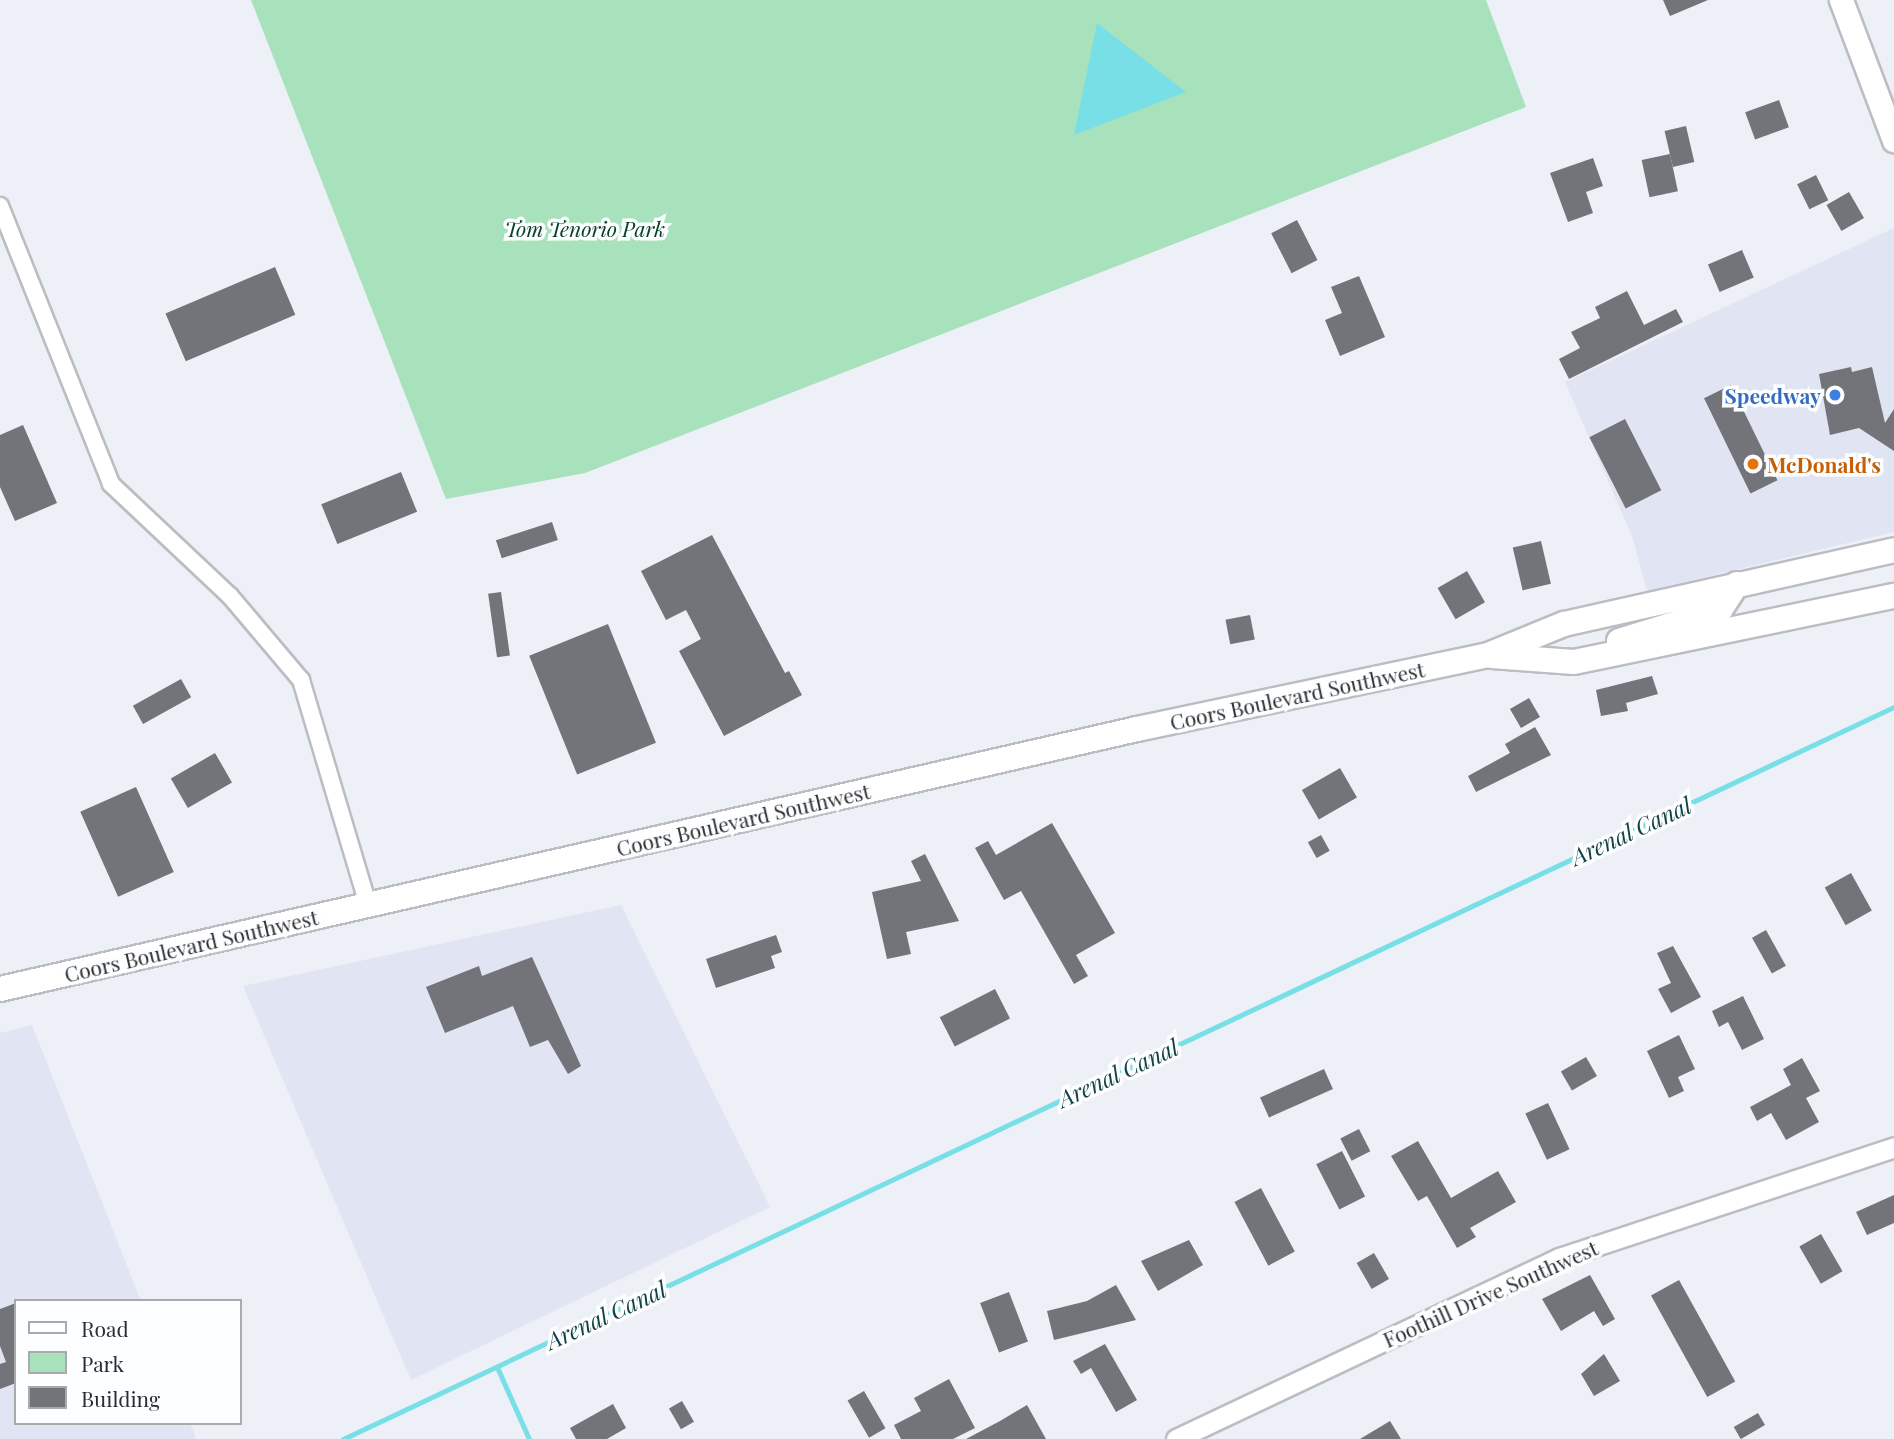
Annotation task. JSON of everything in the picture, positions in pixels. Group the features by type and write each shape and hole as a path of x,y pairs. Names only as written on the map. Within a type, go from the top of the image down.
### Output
{"main road":[{"path":"1841,0 1894,139"},
{"name":"Coors Boulevard Southwest","path":"0,989 1138,729 1488,656 1564,624 1894,550"},
{"path":"1574,662 1636,633 1720,610 1737,584"},
{"name":"Coors Boulevard Southwest","path":"1488,656 1574,662 1894,596"}],"street":[{"path":"0,206 111,484 230,596 301,680 368,905"},
{"name":"Foothill Drive Southwest","path":"1176,1439 1559,1258 1894,1147"}],"shaded area":[{"path":"1894,228 1894,532 1647,591 1632,536 1565,382"},
{"path":"621,905 770,1207 411,1380 243,986"},
{"path":"32,1025 140,1299 14,1299 14,1425 191,1425 196,1439 0,1439 0,1033"}],"green space":[{"name":"Tom Tenorio Park","path":"251,0 1486,0 1526,107 585,473 446,499"}],"water":[{"path":"1097,23 1186,92 1074,135"}],"building":[{"path":"1663,0 1708,0 1670,16"},
{"path":"1779,100 1789,127 1755,140 1745,112"},
{"path":"1686,126 1694,162 1673,167 1665,131"},
{"path":"1670,154 1678,191 1650,197 1642,160"},
{"path":"1593,158 1603,186 1586,192 1593,213 1568,222 1550,173"},
{"path":"1816,175 1828,200 1809,209 1797,184"},
{"path":"1849,192 1864,218 1841,231 1826,205"},
{"path":"1297,220 1317,260 1292,273 1271,233"},
{"path":"1742,250 1754,278 1720,292 1708,264"},
{"path":"275,267 295,315 186,361 165,313"},
{"path":"1359,276 1385,337 1340,356 1325,320 1342,313 1331,287"},
{"path":"1627,291 1644,325 1676,309 1683,322 1569,379 1559,359 1580,348 1571,332 1600,318 1595,307"},
{"path":"1851,367 1852,372 1872,367 1885,423 1894,409 1894,451 1859,428 1830,435 1819,374"},
{"path":"1731,385 1777,480 1751,493 1704,398"},
{"path":"1625,419 1661,490 1626,508 1589,437"},
{"path":"23,425 57,503 15,521 0,487 0,435"},
{"path":"401,472 417,512 337,544 321,504"},
{"path":"552,522 558,540 502,558 496,540"},
{"path":"712,535 785,673 789,671 802,695 724,736 679,651 701,639 686,610 666,620 641,571"},
{"path":"1541,541 1551,584 1523,590 1513,548"},
{"path":"1467,571 1485,602 1456,619 1438,588"},
{"path":"501,592 510,655 497,657 488,594"},
{"path":"1250,615 1255,640 1230,644 1225,620"},
{"path":"608,624 656,743 577,775 529,656"},
{"path":"1652,676 1658,694 1626,703 1628,711 1601,716 1596,690"},
{"path":"181,679 191,697 143,724 133,706"},
{"path":"1529,698 1540,717 1521,728 1510,709"},
{"path":"1535,727 1551,755 1476,792 1468,776 1510,753 1505,744"},
{"path":"215,753 232,782 188,808 171,778"},
{"path":"1340,768 1357,797 1319,819 1302,790"},
{"path":"136,787 174,872 118,897 80,812"},
{"path":"1052,823 1115,933 1076,955 1088,976 1074,984 1021,891 1004,900 975,848 988,841 996,855"},
{"path":"1321,835 1330,851 1317,858 1308,842"},
{"path":"925,854 959,921 906,932 911,954 887,959 872,892 921,881 911,861"},
{"path":"1851,873 1872,911 1846,925 1825,888"},
{"path":"1766,930 1786,966 1772,974 1752,938"},
{"path":"776,935 782,952 771,956 775,968 716,988 706,959"},
{"path":"1673,946 1701,997 1671,1013 1658,989 1671,983 1657,953"},
{"path":"532,957 581,1066 568,1074 548,1040 530,1047 513,1006 445,1033 426,987 479,966 482,976"},
{"path":"995,989 1010,1018 955,1047 940,1017"},
{"path":"1743,996 1764,1039 1742,1050 1728,1022 1719,1027 1712,1011"},
{"path":"1679,1035 1695,1069 1678,1077 1684,1091 1669,1098 1647,1051"},
{"path":"1586,1057 1597,1076 1572,1091 1561,1072"},
{"path":"1802,1058 1820,1091 1806,1098 1819,1122 1786,1140 1771,1113 1757,1121 1750,1107 1791,1085 1783,1069"},
{"path":"1324,1069 1333,1089 1269,1118 1260,1097"},
{"path":"1548,1103 1570,1149 1547,1160 1525,1114"},
{"path":"1359,1129 1370,1151 1352,1161 1340,1139"},
{"path":"1418,1141 1451,1198 1498,1171 1516,1202 1470,1228 1476,1237 1457,1248 1427,1196 1418,1201 1391,1156"},
{"path":"1342,1151 1365,1196 1339,1210 1316,1164"},
{"path":"1261,1188 1295,1252 1268,1266 1235,1202"},
{"path":"1894,1195 1894,1223 1867,1235 1856,1212"},
{"path":"1821,1234 1842,1271 1821,1284 1799,1246"},
{"path":"1189,1240 1203,1265 1158,1291 1141,1261"},
{"path":"1374,1253 1389,1279 1372,1289 1357,1263"},
{"path":"1590,1275 1615,1319 1603,1326 1594,1311 1561,1331 1542,1299"},
{"path":"1679,1280 1735,1381 1707,1397 1651,1296"},
{"path":"1116,1285 1136,1320 1054,1340 1047,1311 1087,1301"},
{"path":"1009,1292 1028,1341 999,1353 980,1303"},
{"path":"14,1304 14,1384 0,1389 0,1364 6,1362 0,1346 0,1309"},
{"path":"1105,1344 1137,1400 1116,1412 1091,1368 1081,1374 1073,1361"},
{"path":"1604,1354 1620,1381 1594,1396 1581,1374"},
{"path":"949,1379 975,1428 953,1439 901,1439 894,1425 921,1411 914,1398"},
{"path":"864,1391 886,1428 869,1438 848,1400"},
{"path":"682,1401 694,1422 681,1429 669,1408"},
{"path":"613,1404 626,1428 607,1439 576,1439 570,1428"},
{"path":"1027,1405 1046,1439 966,1439 1000,1421"},
{"path":"1758,1413 1765,1425 1741,1439 1734,1427"},
{"path":"1390,1421 1401,1439 1360,1439"}],"waterway":[{"name":"Arenal Canal","path":"343,1439 1894,707"},
{"path":"497,1367 529,1439"}],"place":[{"name":"Speedway","path":"1835,395"},
{"name":"McDonald's","path":"1753,464"}]}
